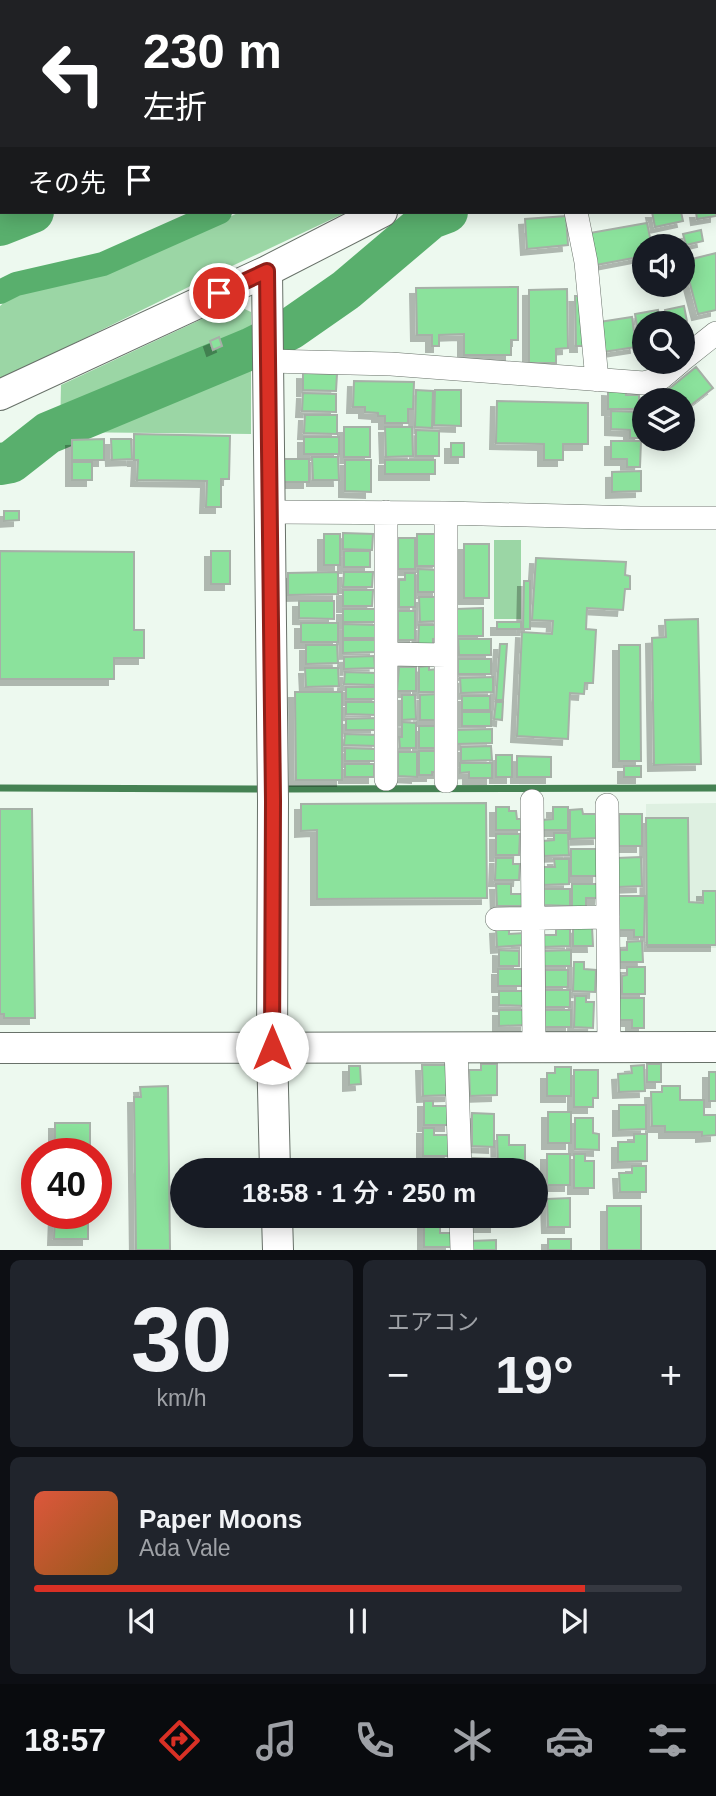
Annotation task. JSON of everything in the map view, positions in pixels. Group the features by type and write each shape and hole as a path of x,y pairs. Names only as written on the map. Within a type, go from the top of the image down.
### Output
{"street":[{"path":"0,395 267,271 378,214"},
{"path":"576,214 586,262 597,380"},
{"path":"267,271 275,1158"},
{"path":"695,350 716,333"},
{"path":"268,361 391,364 644,383 666,374"},
{"path":"271,512 716,517"},
{"path":"386,512 386,779"},
{"path":"446,513 446,781"},
{"path":"386,654 446,655"},
{"path":"532,801 534,1047"},
{"path":"607,805 609,1047"},
{"path":"497,919 608,917"},
{"path":"0,1048 716,1046"},
{"path":"456,1047 460,1158"},
{"path":"277,1228 278,1250"},
{"path":"461,1228 462,1250"}],"shaded area":[{"path":"716,803 716,948 647,948 646,804"}],"green space":[{"path":"236,214 343,214 0,380 0,306 15,293 34,287 113,271"},
{"path":"234,304 251,312 251,434 60,432 61,385"},
{"path":"494,540 521,540 521,619 494,619"}],"building":[{"path":"652,214 681,214 683,221 655,227"},
{"path":"696,214 716,214 716,216 697,219"},
{"path":"566,216 568,245 527,249 525,219"},
{"path":"647,223 649,234 632,234 632,258 596,265 590,233"},
{"path":"701,230 703,241 695,243 695,234 683,234"},
{"path":"716,253 716,310 698,314 694,297 695,258"},
{"path":"518,287 518,340 511,340 511,355 464,355 464,334 439,335 439,346 432,346 432,335 417,335 416,288"},
{"path":"567,289 568,348 556,349 556,363 529,363 529,290"},
{"path":"575,296 582,296 583,346 576,346"},
{"path":"684,306 685,311 665,311"},
{"path":"632,317 632,348 603,352 599,322"},
{"path":"219,337 222,346 213,350 210,341"},
{"path":"695,368 713,388 695,402 695,388 670,388 687,374 695,374"},
{"path":"303,373 337,374 336,391 303,390"},
{"path":"354,381 414,382 413,409 408,409 408,423 385,423 385,416 365,412 365,407 353,407"},
{"path":"416,390 433,391 432,428 415,427"},
{"path":"435,390 461,390 461,426 434,425"},
{"path":"608,390 626,391 626,395 632,395 632,409 608,409"},
{"path":"303,393 336,394 336,412 302,411"},
{"path":"497,401 588,403 588,444 563,444 563,460 544,460 544,444 496,443"},
{"path":"611,411 632,412 632,438 630,430 611,429"},
{"path":"305,415 337,415 337,434 304,433"},
{"path":"344,427 370,427 370,457 344,457"},
{"path":"385,427 412,427 413,456 386,457"},
{"path":"416,430 439,431 439,456 416,456"},
{"path":"134,434 230,436 229,479 221,479 221,507 206,507 207,481 137,480 138,460 134,460"},
{"path":"304,437 339,437 339,454 304,454"},
{"path":"104,439 104,460 72,460 72,440"},
{"path":"111,439 131,439 132,459 112,460"},
{"path":"611,441 632,441 632,451 641,451 640,467 627,467 627,459 611,459"},
{"path":"451,443 464,443 464,457 451,457"},
{"path":"312,457 338,457 339,480 313,480"},
{"path":"283,459 309,459 309,482 283,482"},
{"path":"345,460 371,460 371,492 345,491"},
{"path":"385,460 435,460 435,474 385,474"},
{"path":"72,462 92,462 92,480 72,480"},
{"path":"641,471 641,491 612,492 612,472"},
{"path":"4,511 19,511 19,520 4,521"},
{"path":"343,533 373,534 372,550 343,549"},
{"path":"324,534 340,534 340,565 324,565"},
{"path":"417,534 437,534 438,566 417,566"},
{"path":"398,538 415,538 415,569 398,569"},
{"path":"464,544 489,544 489,598 464,598"},
{"path":"0,551 134,552 134,630 144,630 144,658 114,658 114,679 0,679"},
{"path":"211,551 230,551 230,584 211,584"},
{"path":"344,551 370,551 370,567 344,567"},
{"path":"536,558 626,562 625,575 630,576 630,589 625,589 623,610 587,608 586,629 596,630 593,683 585,683 584,694 570,693 568,739 517,736 522,632 552,634 553,621 532,620"},
{"path":"418,569 438,570 438,592 418,592"},
{"path":"338,572 338,594 288,595 288,573"},
{"path":"344,572 373,572 372,587 343,587"},
{"path":"405,573 415,573 415,607 399,607 399,580 405,580"},
{"path":"524,581 530,581 530,629 523,629"},
{"path":"343,590 373,590 372,606 343,606"},
{"path":"419,597 438,597 439,621 420,622"},
{"path":"299,601 334,601 334,619 299,618"},
{"path":"483,608 483,636 457,636 457,609"},
{"path":"343,609 378,609 378,622 343,622"},
{"path":"398,611 415,611 415,640 398,640"},
{"path":"698,619 701,764 654,765 652,638 666,637 665,620"},
{"path":"497,622 521,622 521,629 497,629"},
{"path":"301,623 338,623 338,642 301,642"},
{"path":"343,624 376,625 376,638 343,638"},
{"path":"419,625 438,625 438,639 433,639 433,647 418,647"},
{"path":"458,639 491,639 491,655 459,655"},
{"path":"343,640 375,640 375,652 343,653"},
{"path":"500,644 507,644 503,700 496,700"},
{"path":"306,645 337,645 338,663 306,664"},
{"path":"619,645 640,645 641,761 619,761"},
{"path":"374,656 375,668 344,669 344,657"},
{"path":"458,659 491,659 491,674 458,674"},
{"path":"429,666 429,670 438,669 439,692 419,692 419,667"},
{"path":"399,667 416,667 416,691 397,691"},
{"path":"305,668 338,668 339,686 306,687"},
{"path":"345,672 375,673 375,685 344,684"},
{"path":"493,677 493,692 461,693 460,678"},
{"path":"346,687 378,687 377,699 346,699"},
{"path":"295,692 342,692 342,780 296,780"},
{"path":"439,694 439,720 420,720 420,695"},
{"path":"402,695 415,695 416,719 402,720"},
{"path":"462,696 490,696 490,710 462,710"},
{"path":"346,702 376,702 376,715 346,714"},
{"path":"496,702 503,702 502,720 494,719"},
{"path":"462,712 491,712 491,726 462,726"},
{"path":"376,718 376,730 346,730 346,719"},
{"path":"402,722 416,723 416,748 400,748"},
{"path":"419,726 440,726 440,748 419,748"},
{"path":"492,729 492,743 457,744 457,730"},
{"path":"345,734 377,735 377,746 344,745"},
{"path":"491,746 492,760 461,761 461,747"},
{"path":"345,748 375,749 375,761 345,761"},
{"path":"419,751 439,751 439,772 419,775"},
{"path":"398,752 417,752 417,777 398,776"},
{"path":"496,755 512,755 512,777 496,777"},
{"path":"517,756 551,757 551,777 517,777"},
{"path":"460,763 492,763 492,778 469,778 469,772 460,773"},
{"path":"345,764 374,764 374,777 345,777"},
{"path":"624,766 641,766 641,777 624,777"},
{"path":"486,803 487,898 317,899 317,830 301,831 301,804"},
{"path":"496,807 509,807 509,811 516,811 517,819 523,819 523,830 496,830"},
{"path":"553,807 568,807 568,830 543,830 542,820 553,819"},
{"path":"0,809 32,809 35,1018 4,1018 4,1014 0,1014"},
{"path":"582,809 583,814 598,814 599,838 570,839 570,810"},
{"path":"619,814 642,814 642,846 619,846"},
{"path":"646,818 688,818 689,902 703,903 703,891 716,891 716,945 647,945"},
{"path":"554,833 568,833 569,855 544,856 543,841 554,840"},
{"path":"496,834 520,834 519,855 496,855"},
{"path":"571,849 599,849 598,876 571,876"},
{"path":"641,857 642,886 618,887 617,858"},
{"path":"496,858 513,858 513,864 520,864 519,880 495,880"},
{"path":"554,859 569,859 569,884 542,885 542,867 555,867"},
{"path":"496,884 511,884 511,894 522,894 522,906 497,906"},
{"path":"572,884 601,884 600,898 586,898 586,908 572,908"},
{"path":"543,889 570,889 570,906 543,905"},
{"path":"619,896 645,896 644,937 634,937 634,930 619,930"},
{"path":"509,927 509,934 525,933 525,945 497,947 496,928"},
{"path":"592,927 593,946 573,946 573,928"},
{"path":"556,929 570,929 570,946 542,947 542,935 556,935"},
{"path":"642,941 643,962 620,962 620,950 627,950 627,942"},
{"path":"499,950 519,951 519,966 499,966"},
{"path":"571,950 571,966 544,966 544,951"},
{"path":"574,962 584,962 584,969 596,970 595,992 573,991"},
{"path":"627,967 645,967 645,994 622,994 622,976 627,975"},
{"path":"498,969 522,969 522,986 498,986"},
{"path":"545,970 568,970 568,987 545,987"},
{"path":"545,990 570,990 570,1007 545,1007"},
{"path":"499,991 526,991 526,1006 499,1005"},
{"path":"575,996 586,996 586,1002 594,1002 593,1028 574,1027"},
{"path":"618,998 644,998 644,1028 632,1028 632,1020 618,1020"},
{"path":"499,1010 526,1010 526,1025 499,1026"},
{"path":"545,1010 571,1010 571,1027 545,1027"},
{"path":"481,1064 497,1064 497,1095 470,1096 469,1070 481,1070"},
{"path":"647,1064 661,1064 661,1082 647,1082"},
{"path":"422,1065 450,1065 450,1095 423,1096"},
{"path":"644,1065 645,1091 619,1092 618,1074 632,1073 631,1066"},
{"path":"349,1066 360,1066 361,1084 349,1085"},
{"path":"555,1067 571,1067 571,1096 547,1096 547,1073 555,1073"},
{"path":"574,1070 598,1070 598,1098 593,1098 593,1107 574,1107"},
{"path":"709,1072 716,1072 716,1101 709,1101"},
{"path":"168,1086 170,1250 136,1250 134,1097 141,1097 140,1087"},
{"path":"662,1086 680,1086 680,1100 704,1100 704,1115 716,1115 716,1135 702,1136 702,1132 665,1132 665,1126 652,1126 651,1092 662,1092"},
{"path":"424,1101 433,1101 433,1106 450,1106 450,1125 424,1125"},
{"path":"619,1105 646,1105 646,1129 619,1130"},
{"path":"548,1112 571,1112 571,1143 548,1143"},
{"path":"472,1113 494,1114 494,1147 472,1146"},
{"path":"575,1118 593,1118 593,1133 599,1134 599,1150 575,1149"},
{"path":"55,1123 90,1123 90,1138 55,1138"},
{"path":"423,1128 434,1128 434,1135 449,1135 450,1156 423,1156"},
{"path":"634,1134 647,1134 647,1161 618,1162 618,1142 634,1142"},
{"path":"497,1135 509,1135 509,1145 525,1145 525,1158 498,1158"},
{"path":"547,1154 570,1154 570,1185 548,1185"},
{"path":"574,1154 585,1154 585,1161 594,1161 594,1188 574,1188"},
{"path":"632,1166 646,1166 646,1192 620,1192 619,1173 632,1173"},
{"path":"570,1198 570,1227 548,1227 548,1199"},
{"path":"607,1206 641,1206 641,1250 607,1250"},
{"path":"424,1228 440,1228 440,1233 451,1233 451,1247 424,1247"},
{"path":"54,1229 88,1229 88,1239 54,1239"},
{"path":"548,1239 571,1239 571,1250 548,1250"},
{"path":"496,1240 496,1250 471,1250 471,1241"}],"waterway":[{"path":"0,225 28,214"},
{"path":"0,292 16,284 103,264 216,214"},
{"path":"0,464 11,462 48,433 250,349 290,329 346,290 431,218 442,214"},
{"path":"0,788 265,789"},
{"path":"281,789 716,788"}],"route":[{"path":"219,293 267,271 273,801 272,1048"}]}
